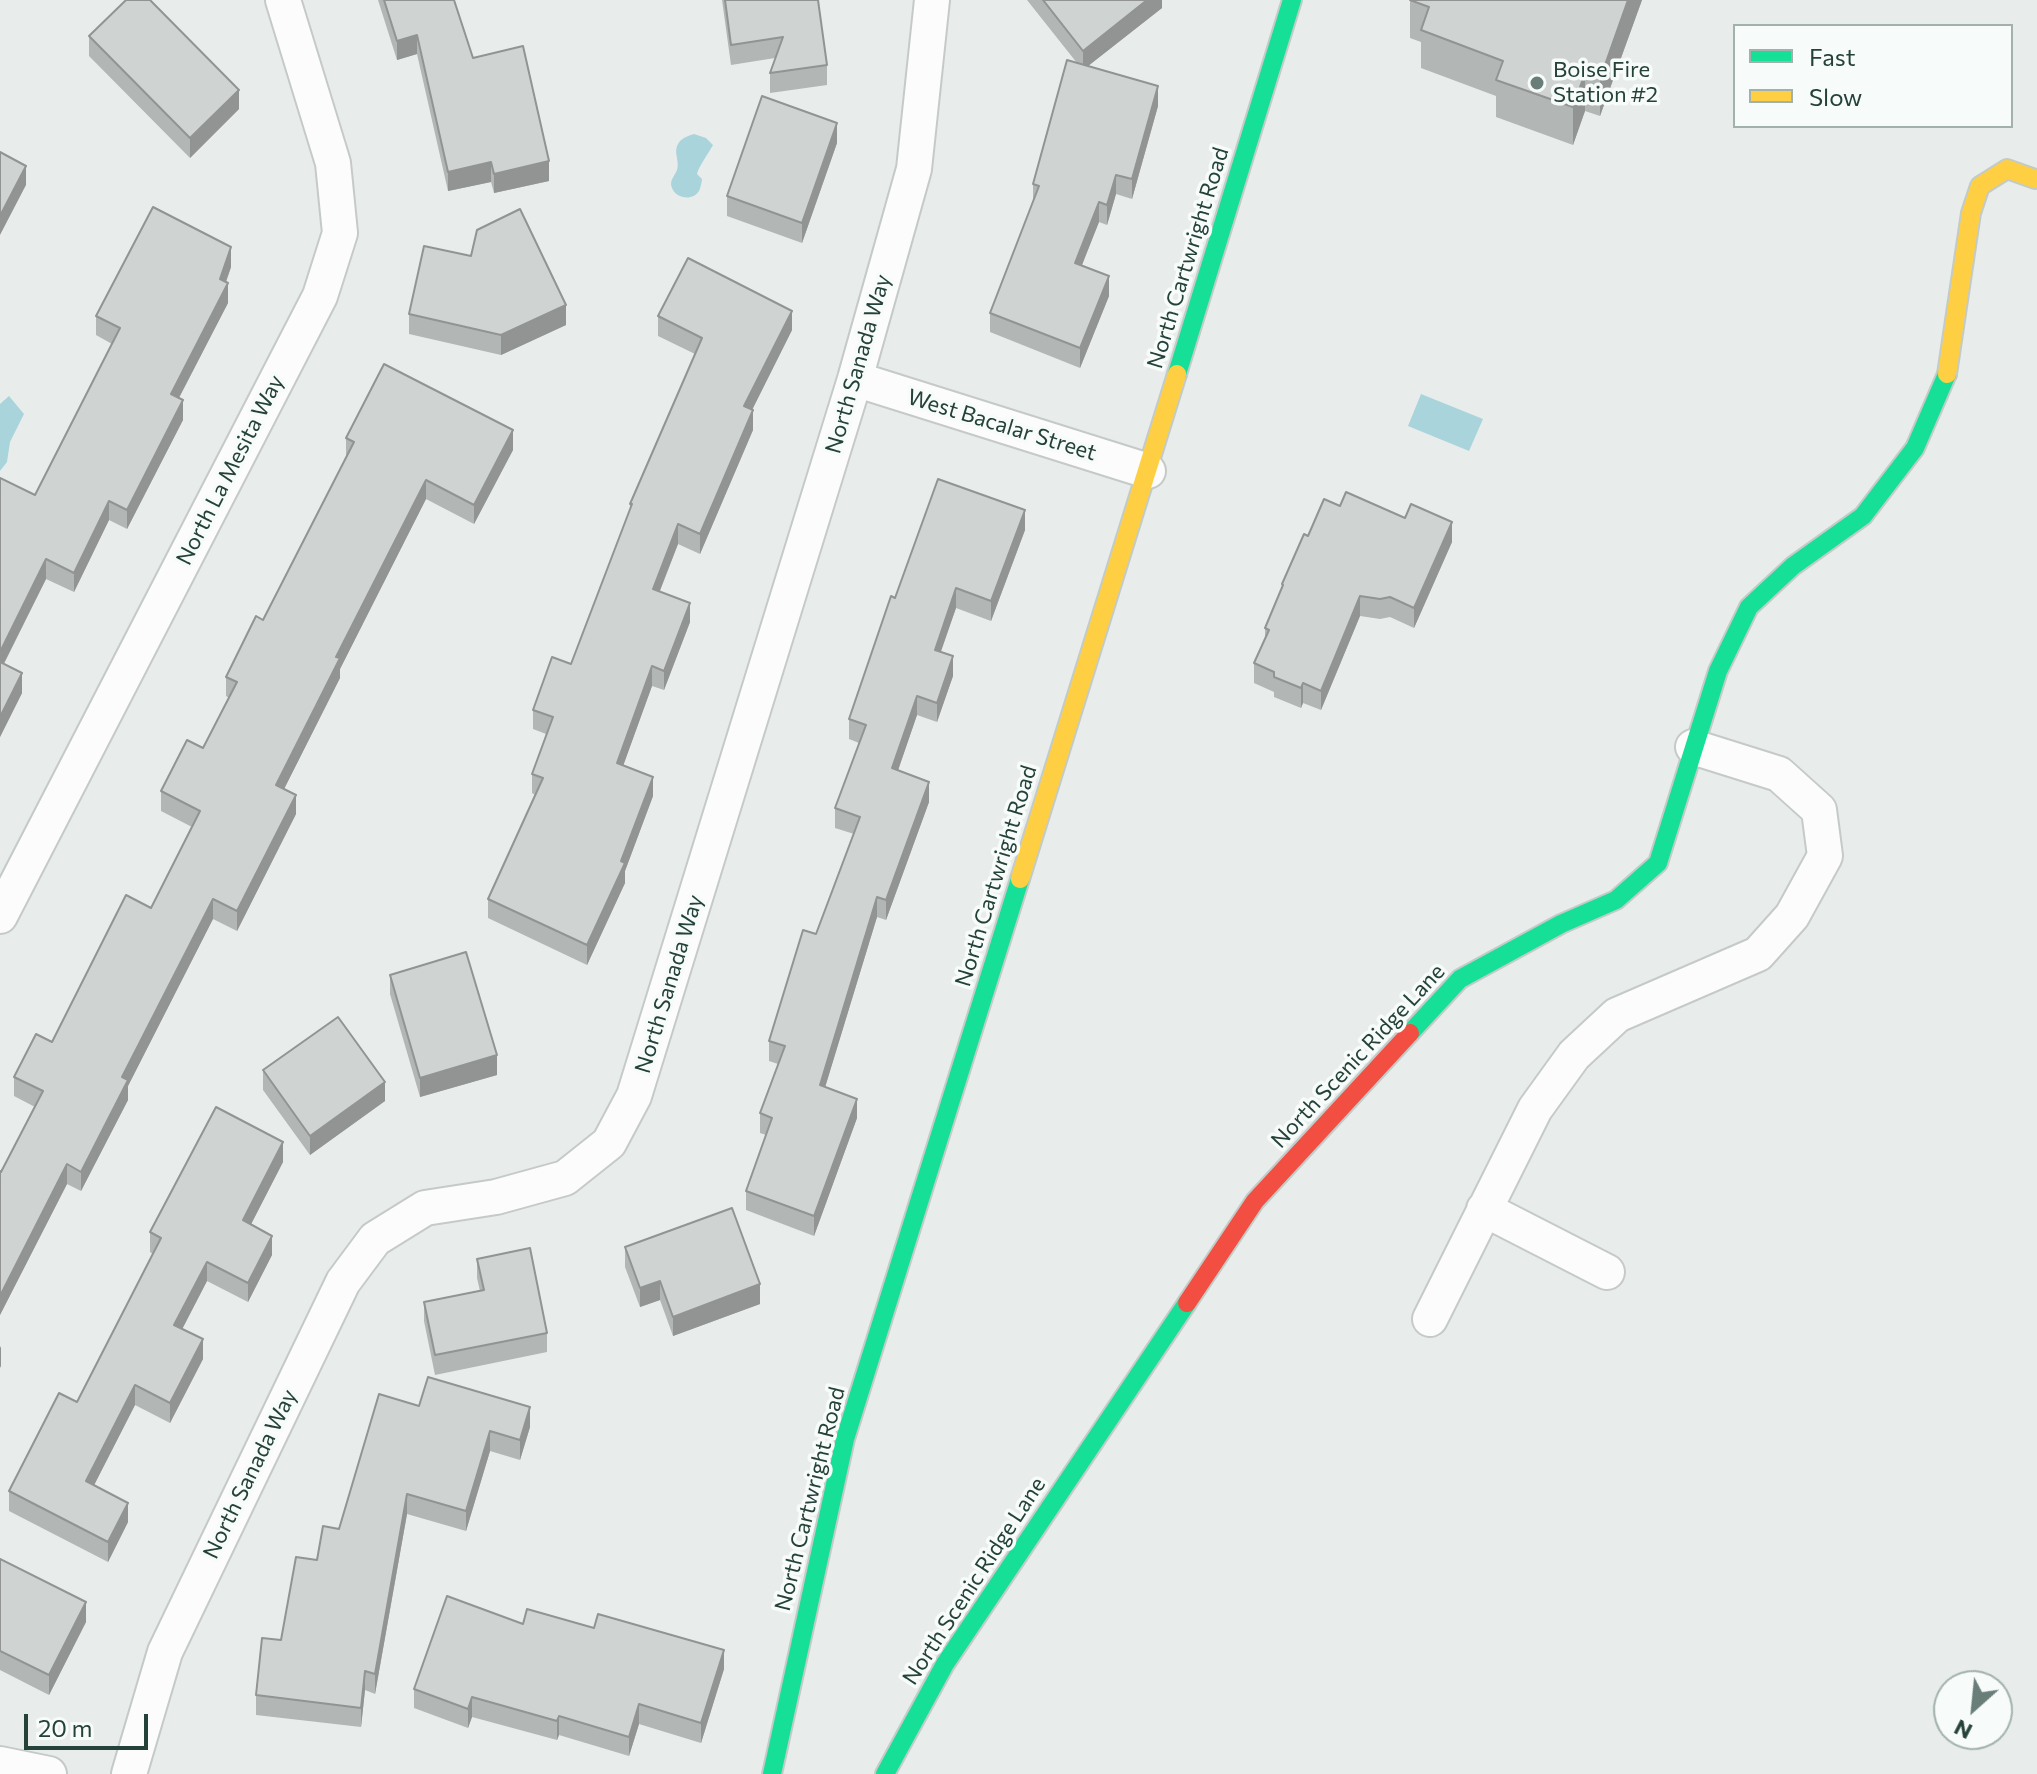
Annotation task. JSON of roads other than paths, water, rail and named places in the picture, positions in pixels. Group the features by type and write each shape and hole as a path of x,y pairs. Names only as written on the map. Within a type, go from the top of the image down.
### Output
{"street":[{"name":"North La Mesita Way","path":"0,916 320,296 340,233 333,163 283,0"},
{"name":"North Sanada Way","path":"129,1774 165,1652 343,1282 375,1239 425,1208 496,1197 565,1178 609,1143 634,1096 855,379 914,169 932,0"},
{"name":"North Cartwright Road","path":"772,1774 845,1439 1292,0"},
{"name":"North Scenic Ridge Lane","path":"885,1774 945,1664 1255,1201 1460,979 1561,924 1616,900 1658,863 1718,671 1749,607 1793,566 1863,516 1915,448 1946,378 1971,213 1980,186 2007,169 2035,179"},
{"name":"West Bacalar Street","path":"855,379 1148,471"},
{"path":"1430,1319 1535,1109 1574,1055 1617,1015 1758,954 1792,916 1825,856 1819,810 1779,774 1693,747"},
{"path":"1484,1209 1607,1272"},
{"path":"0,1764 49,1774"}],"water":[{"path":"694,134 706,138 713,145 697,174 702,179 699,190 693,196 685,197 674,192 671,183 678,167 678,144"},
{"path":"1421,394 1483,419 1469,451 1408,426"},
{"path":"9,396 24,414 10,442 7,462 0,471 0,404"}],"place":[{"name":"Boise Fire Station #2","path":"1537,83"}]}
